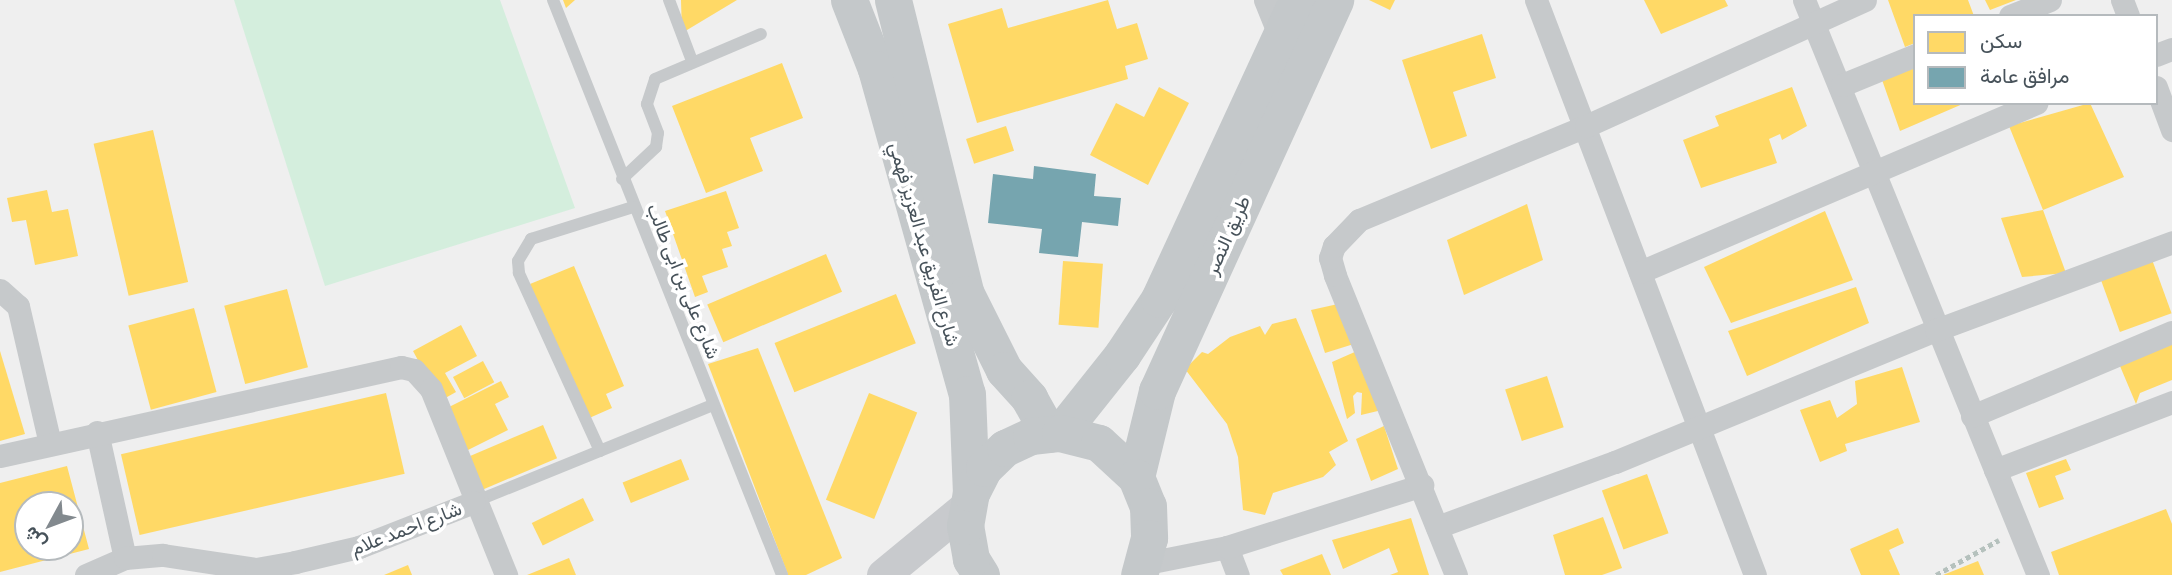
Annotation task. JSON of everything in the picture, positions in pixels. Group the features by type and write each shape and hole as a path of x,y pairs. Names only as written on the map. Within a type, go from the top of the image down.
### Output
{"main road":[{"name":"شارع الفريق عبد العزيز فهمي","path":"849,0 876,69 967,394 970,498 965,526 971,559 981,575"},
{"name":"شارع الفريق عبد العزيز فهمي","path":"893,0 966,295 1004,370 1055,433"},
{"name":"طريق النصر","path":"1055,433 1128,347 1159,299 1297,0"},
{"name":"طريق النصر","path":"1136,477 1157,391 1335,0"},
{"path":"970,498 985,468 1005,448 1055,433 1099,443 1120,457 1136,477 1148,506 1149,538 1140,572"}],"street":[{"path":"1265,0 1280,37"},
{"path":"1536,0 1755,575"},
{"path":"1804,0 1842,85 1936,330 2038,575"},
{"path":"1456,575 1422,485 1335,275 1330,258 1334,246 1359,220 1586,126 1865,0"},
{"path":"2015,14 2050,0"},
{"path":"1842,85 1913,56"},
{"path":"2158,92 2172,130"},
{"path":"1640,272 1875,169 2032,105"},
{"path":"1437,527 1699,428 1936,330 2172,242"},
{"path":"0,290 18,306 50,444"},
{"path":"1972,416 2172,332"},
{"path":"0,456 97,432 401,367 424,377 431,389 474,502 506,575"},
{"path":"1995,470 2172,402"},
{"path":"97,432 125,558"},
{"path":"1140,572 1422,485"},
{"path":"883,575 970,498"},
{"name":"شارع احمد علام","path":"86,575 125,558 163,555 257,572 332,565 474,502"},
{"path":"1227,547 1238,575"}],"lane":[{"name":"شارع على بن ابى طالب","path":"553,0 782,575"},
{"path":"669,0 692,61"},
{"path":"622,178 656,147 658,133 647,104 648,91 655,79 692,61 761,34"},
{"path":"600,451 519,272 519,261 531,239 633,206"},
{"name":"شارع احمد علام","path":"474,502 713,405"}],"path":[{"path":"1936,575 2020,528"}],"green space":[{"path":"234,0 500,0 575,208 325,286"}],"building: سكن":[{"path":"563,0 575,0 566,8"},
{"path":"681,0 737,0 682,33"},
{"path":"1108,0 1117,29 1137,23 1148,59 1125,66 1128,79 977,123 948,24 1002,8 1008,28"},
{"path":"1369,0 1395,0 1390,10"},
{"path":"1644,0 1725,0 1728,6 1661,34"},
{"path":"1888,0 1968,0 1973,14 1913,14 1913,44 1905,47"},
{"path":"1985,0 2016,0 1990,10"},
{"path":"1482,34 1496,78 1453,92 1467,136 1431,149 1402,60"},
{"path":"1913,61 1913,105 1960,105 1900,131 1881,77"},
{"path":"782,63 803,118 750,138 763,171 706,193 672,106"},
{"path":"1159,87 1189,103 1148,185 1090,155 1116,103 1144,117"},
{"path":"1792,87 1807,126 1782,140 1780,134 1769,139 1777,163 1701,188 1683,140 1719,126 1715,116"},
{"path":"2091,105 2124,177 2043,210 2009,126"},
{"path":"1006,126 1014,151 974,164 966,139"},
{"path":"153,130 188,282 129,296 94,144"},
{"path":"47,190 52,212 68,209 78,256 35,265 26,220 12,222 7,198"},
{"path":"726,191 739,228 727,232 732,246 722,249 728,267 702,276 708,292 695,297 665,211"},
{"path":"1527,204 1543,260 1464,295 1447,240"},
{"path":"2043,210 2066,273 2022,277 2001,218"},
{"path":"1825,211 1853,280 1731,323 1704,267"},
{"path":"826,254 842,292 723,342 707,304"},
{"path":"2150,254 2172,313 2120,332 2098,273"},
{"path":"1063,261 1103,264 1098,328 1059,325"},
{"path":"574,266 624,386 606,394 612,408 587,419 530,284"},
{"path":"1856,287 1869,323 1747,376 1728,331"},
{"path":"287,289 308,367 245,384 224,306"},
{"path":"896,294 916,343 794,392 775,343"},
{"path":"1338,304 1357,343 1325,353 1311,310"},
{"path":"194,308 217,392 151,410 128,326"},
{"path":"1296,318 1348,441 1329,452 1336,465 1323,477 1273,493 1265,515 1243,510 1238,457 1227,424 1185,369 1202,352 1208,354 1230,337 1260,326 1265,335 1272,324"},
{"path":"461,325 477,356 445,373 456,392 440,401 413,351"},
{"path":"2172,339 2172,380 2140,393 2136,404 2117,359"},
{"path":"758,348 842,558 806,575 788,575 708,364"},
{"path":"0,351 25,434 0,441"},
{"path":"1357,351 1382,410 1361,415 1362,393 1357,392 1353,396 1355,413 1347,419 1332,362"},
{"path":"483,361 494,382 464,398 453,377"},
{"path":"1902,367 1920,422 1845,444 1847,451 1820,462 1800,410 1830,400 1837,418 1857,404 1855,381"},
{"path":"1547,376 1564,427 1522,441 1505,390"},
{"path":"501,381 509,397 495,404 508,430 464,452 443,410"},
{"path":"386,393 405,474 140,535 121,454"},
{"path":"869,393 917,412 874,519 826,500"},
{"path":"543,425 557,458 481,491 467,457"},
{"path":"1384,426 1398,469 1371,481 1356,439"},
{"path":"681,459 689,479 631,503 623,483"},
{"path":"2066,459 2071,470 2055,476 2064,499 2039,508 2026,473"},
{"path":"67,466 74,491 14,491 14,561 43,561 0,572 0,483"},
{"path":"1647,474 1669,533 1623,550 1602,490"},
{"path":"583,498 594,520 543,545 532,523"},
{"path":"2166,509 2172,524 2172,575 2059,575 2051,552"},
{"path":"1603,517 1622,568 1602,575 1565,575 1553,535"},
{"path":"1411,518 1429,575 1390,575 1398,572 1389,548 1343,569 1332,540"},
{"path":"1898,528 1904,543 1889,550 1900,575 1861,575 1850,549"},
{"path":"84,530 89,549 84,550"},
{"path":"1322,554 1331,575 1283,575 1280,570"},
{"path":"569,558 576,575 527,575"},
{"path":"1978,561 1984,575 1943,575"},
{"path":"408,565 412,575 384,575"}],"building: مرافق عامة":[{"path":"1034,166 1096,174 1094,196 1121,198 1118,226 1082,222 1078,257 1039,253 1042,229 988,223 993,174 1033,179"}]}
